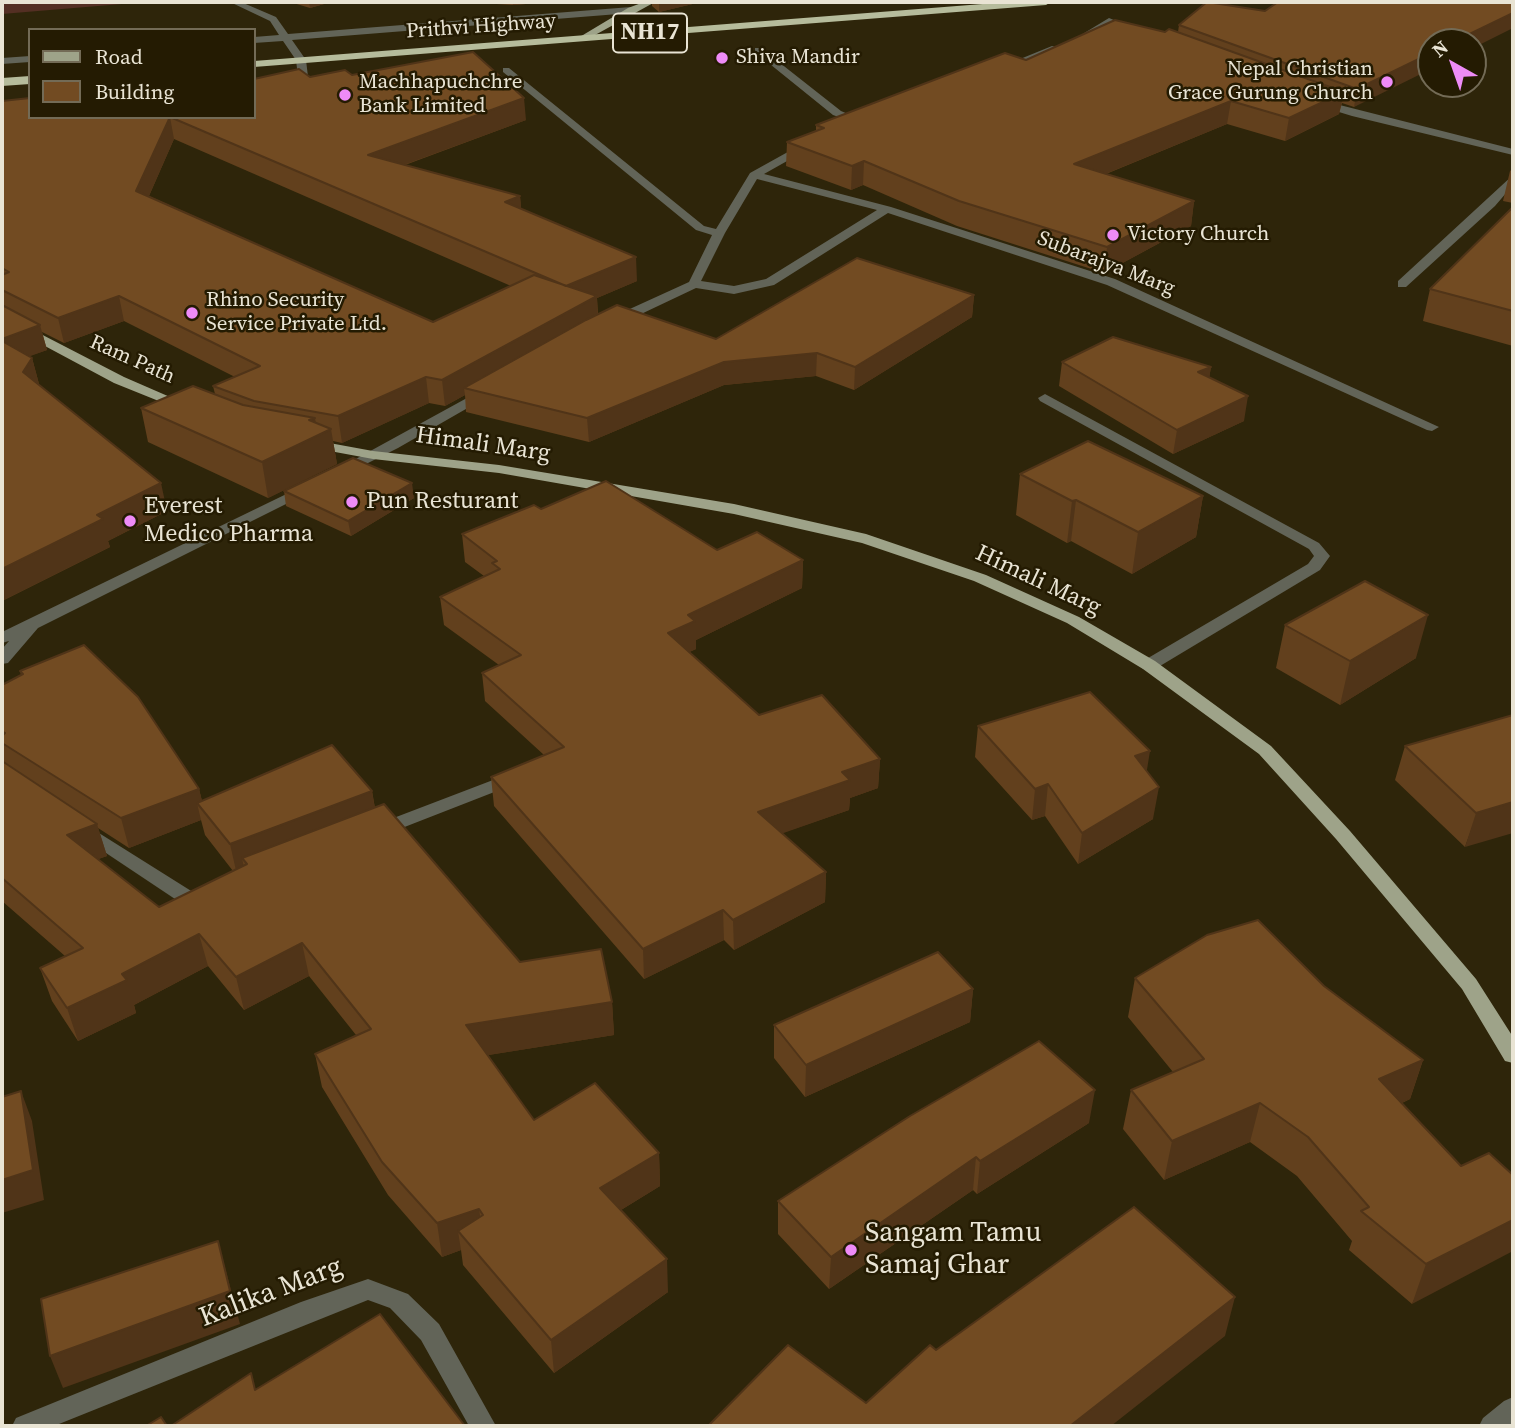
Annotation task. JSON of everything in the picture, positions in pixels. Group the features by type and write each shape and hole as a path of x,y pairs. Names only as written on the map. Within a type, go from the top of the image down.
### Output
{"highway":[{"name":"Prithvi Highway","path":"256,64 1046,2"},
{"path":"2,82 28,80"}],"main road":[{"path":"583,38 631,10 651,2"},
{"name":"Ram Path","path":"2,318 118,380 206,414"},
{"path":"295,441 373,455"},
{"name":"Himali Marg","path":"373,455 499,469 721,506 866,539 980,578 1073,620 1149,665 1265,750 1343,835 1469,984 1513,1055"}],"street":[{"path":"234,2 273,19 301,60 303,85"},
{"path":"611,2 631,10"},
{"path":"256,40 631,10"},
{"path":"990,74 1091,34 1110,21 1143,33"},
{"path":"758,50 837,113 864,123"},
{"path":"2,61 28,59"},
{"path":"506,70 700,228 719,233"},
{"path":"1311,100 1356,114 1513,152"},
{"path":"841,132 877,118"},
{"path":"694,284 719,233 754,176 795,150 818,141"},
{"name":"Subarajya Marg","path":"754,176 887,209 1111,282 1432,427"},
{"path":"1402,284 1491,204 1513,178"},
{"path":"606,325 694,284 734,290 770,282 887,209"},
{"path":"2,638 373,455 499,384"},
{"path":"1045,398 1314,546 1322,556 1314,567 1149,665"},
{"path":"2,659 32,625"},
{"path":"362,837 529,772"},
{"path":"69,820 194,902 220,892"},
{"name":"Kalika Marg","path":"25,1426 368,1289 399,1301 430,1332 483,1426"},
{"path":"1492,1426 1513,1409"}],"shaded area":[{"path":"2,2 146,2 2,14"}],"building":[{"path":"1207,2 1265,11 1278,2 1513,2 1513,13 1482,28 1417,28 1417,60 1357,89 1179,25"},
{"path":"1115,20 1165,32 1169,29 1344,92 1289,118 1231,101 1074,164 1194,201 1107,247 959,201 864,161 852,166 787,142 824,128 816,125 1005,53 1026,60"},
{"path":"473,52 524,98 368,155 520,196 505,202 636,257 566,286 175,119 256,119 256,79 299,69 310,77 345,70 352,75"},
{"path":"28,98 28,119 169,119 136,191 433,322 534,275 597,296 442,380 426,377 338,416 254,401 213,386 260,366 119,296 58,318 2,290 2,275 9,272 2,268 2,101"},
{"path":"1513,207 1513,311 1430,289"},
{"path":"857,258 974,295 855,367 817,353 724,362 587,418 464,388 617,305 716,339"},
{"path":"2,305 40,325 2,339"},
{"path":"1113,337 1211,367 1198,372 1248,396 1177,430 1062,362"},
{"path":"2,341 32,358 23,372 161,483 97,515 103,519 2,569"},
{"path":"193,386 243,405 315,418 309,420 331,429 262,462 141,408"},
{"path":"1088,441 1203,496 1138,532 1020,474"},
{"path":"353,458 412,483 348,521 284,491"},
{"path":"606,481 717,550 757,532 803,560 688,615 695,621 668,633 759,715 822,695 880,759 842,772 850,780 758,812 826,872 733,920 723,910 643,949 491,777 564,747 482,673 521,655 440,597 500,569 492,563 497,561 462,534 534,505 541,509"},
{"path":"1365,581 1428,615 1350,661 1285,625"},
{"path":"84,645 138,697 199,789 121,818 2,743 5,733 2,731 2,685 23,674 20,671"},
{"path":"1090,692 1150,751 1135,756 1159,787 1082,833 1048,784 1035,789 978,726"},
{"path":"1513,715 1513,802 1476,813 1405,746"},
{"path":"332,745 372,791 230,844 197,803"},
{"path":"2,761 97,824 67,835 159,907 247,864 242,858 384,804 520,962 601,949 612,1002 466,1025 534,1120 595,1083 659,1153 600,1188 667,1259 551,1340 458,1231 483,1215 479,1209 437,1223 382,1162 315,1054 371,1029 302,943 236,977 199,934 122,974 127,980 67,1008 40,968 83,948 2,878"},
{"path":"1258,920 1324,986 1423,1060 1379,1079 1461,1166 1489,1153 1513,1175 1513,1220 1426,1264 1361,1211 1369,1207 1308,1137 1260,1103 1172,1141 1131,1090 1204,1059 1135,978 1207,935"},
{"path":"938,952 973,989 806,1065 774,1025"},
{"path":"1039,1041 1095,1090 980,1161 976,1157 831,1257 778,1201 910,1116"},
{"path":"21,1091 33,1170 2,1180 2,1097"},
{"path":"1134,1207 1235,1297 1070,1426 708,1426 788,1345 866,1403 930,1345 936,1350"},
{"path":"218,1241 230,1291 50,1356 41,1299"},
{"path":"380,1314 465,1426 171,1426 251,1373 255,1390"},
{"path":"161,1417 167,1426 146,1426"}],"place":[{"name":"Shiva Mandir","path":"722,58"},
{"name":"Nepal Christian Grace Gurung Church","path":"1387,82"},
{"name":"Machhapuchchre Bank Limited","path":"345,95"},
{"name":"Victory Church","path":"1113,235"},
{"name":"Rhino Security Service Private Ltd.","path":"192,313"},
{"name":"Pun Resturant","path":"352,502"},
{"name":"Everest Medico Pharma","path":"130,521"},
{"name":"Sangam Tamu Samaj Ghar","path":"851,1250"}]}
